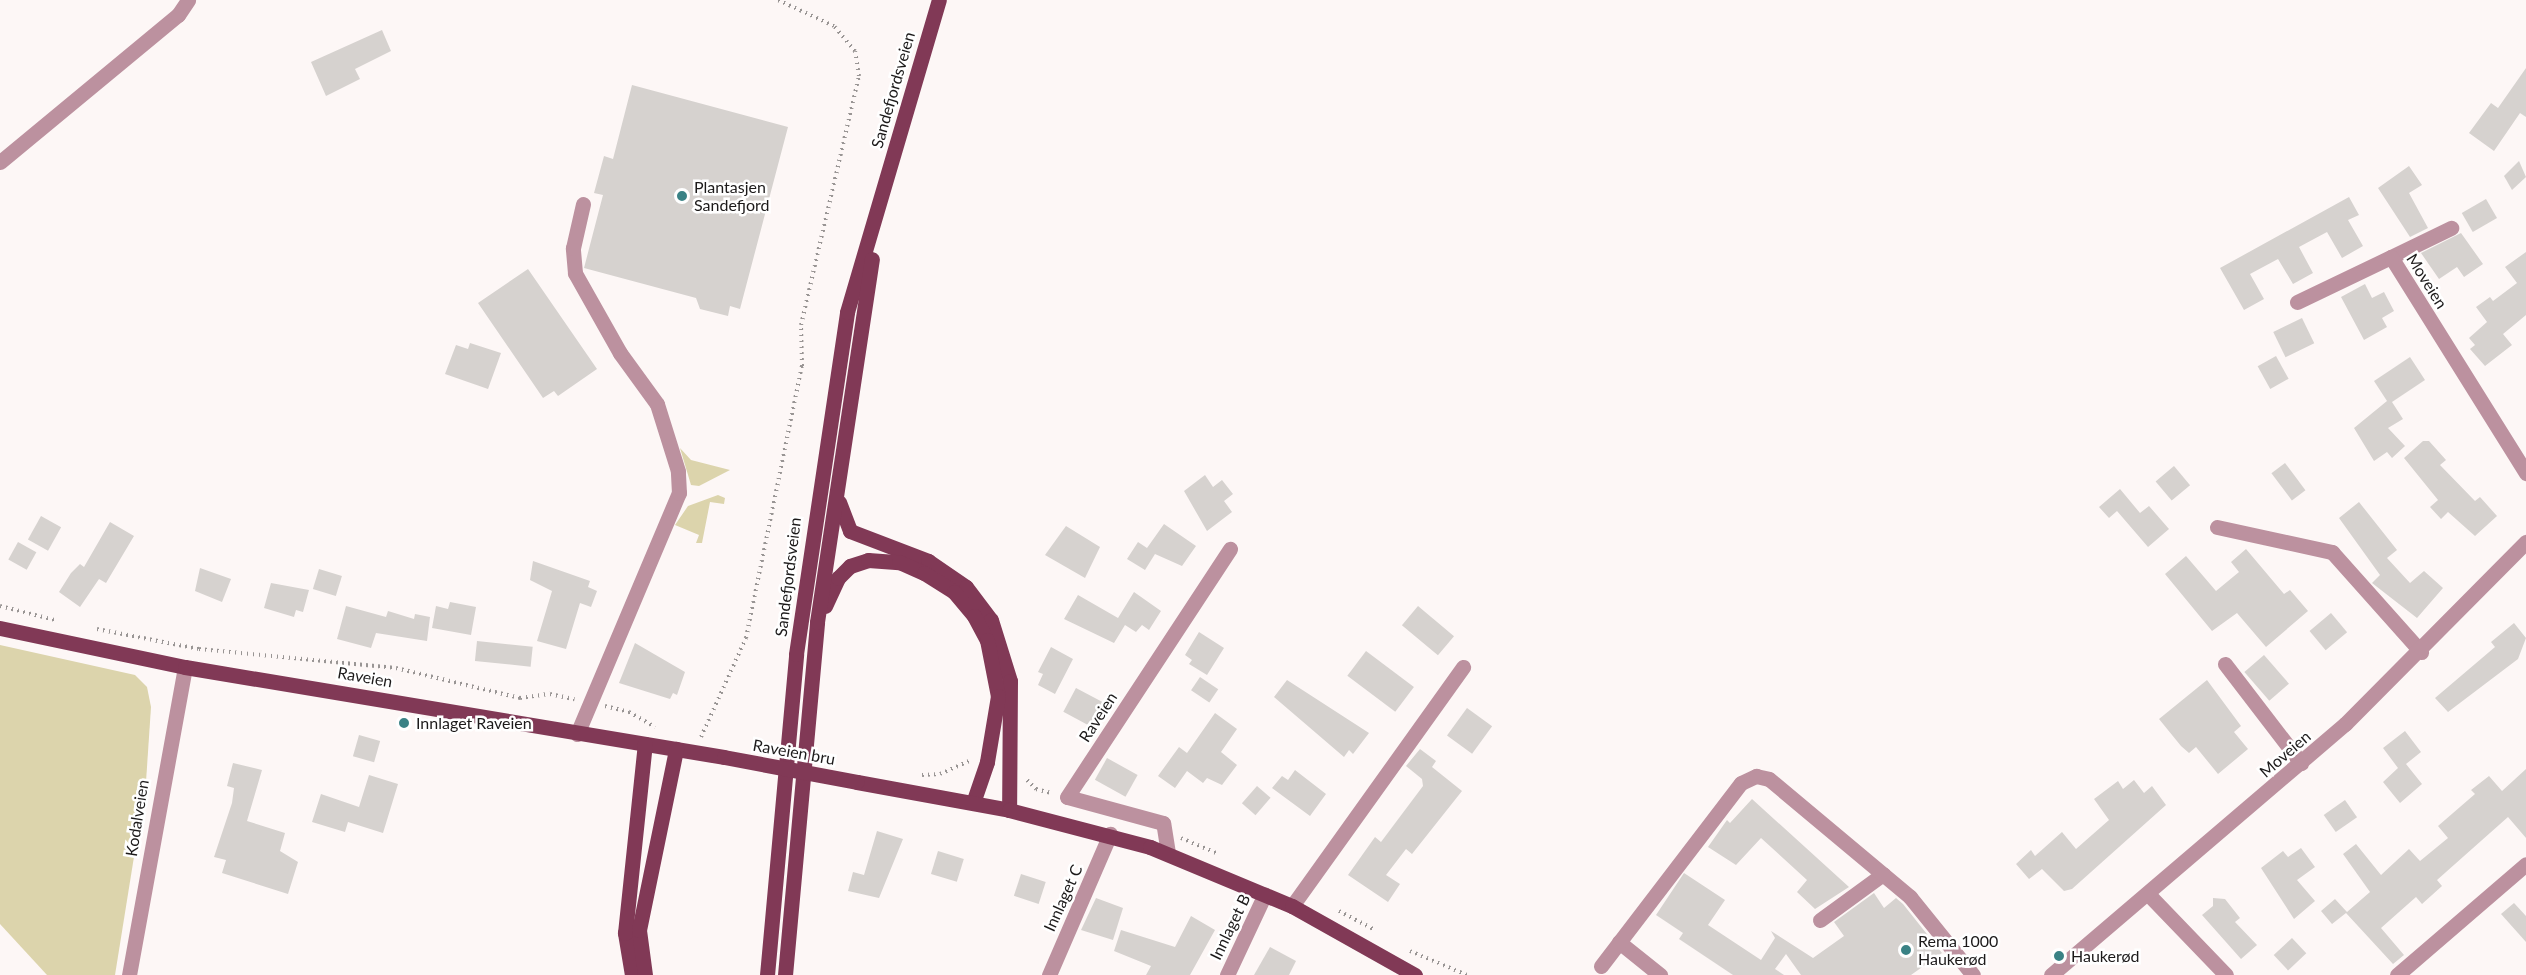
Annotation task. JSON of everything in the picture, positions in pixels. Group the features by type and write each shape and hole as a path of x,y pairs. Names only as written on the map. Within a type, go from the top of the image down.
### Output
{"main road":[{"name":"Sandefjordsveien","path":"767,975 779,819 812,525 847,312 939,0"},
{"name":"Sandefjordsveien","path":"785,975 817,622 836,480 884,191"},
{"path":"836,480 841,517 850,531 928,561 966,587 991,620 1010,681 1009,810"},
{"path":"817,622 838,578 850,566 868,560 899,562 954,592 987,640 999,696 987,762 973,803 1110,834 1168,853 1292,906 1415,975"},
{"name":"Raveien","path":"0,628 185,667 724,757"},
{"path":"632,975 625,933 645,744"},
{"path":"645,975 639,930 676,749"},
{"name":"Raveien bru","path":"724,757 973,803"}],"street":[{"path":"0,162 178,15 188,0"},
{"path":"577,734 680,493 678,471 657,404 621,353 575,273 573,248 583,204"},
{"path":"2391,257 2451,228"},
{"name":"Moveien","path":"2297,303 2391,257 2526,473"},
{"path":"2217,527 2332,552 2421,652"},
{"name":"Moveien","path":"2051,975 2149,895 2301,763 2421,652 2526,542"},
{"name":"Raveien","path":"1067,797 1230,549"},
{"path":"2225,664 2301,763"},
{"name":"Kodalveien","path":"129,975 185,667"},
{"path":"1292,906 1463,667"},
{"path":"1601,966 1741,783 1756,776 1769,779 1910,897 1972,975"},
{"path":"1067,797 1163,823 1168,853"},
{"name":"Innlaget C","path":"1049,975 1110,834"},
{"path":"2397,975 2526,864"},
{"path":"1820,920 1883,874"},
{"name":"Innlaget B","path":"1227,975 1265,894"},
{"path":"2149,895 2226,975"},
{"path":"1619,942 1660,975"}],"path":[{"path":"700,738 746,638 802,366 801,325 859,76 855,51 834,26 778,0"},
{"path":"0,606 66,623"},
{"path":"89,627 199,649 396,668 520,698 550,694 629,712 667,730"},
{"path":"689,736 710,740"},
{"path":"913,773 940,774 972,759"},
{"path":"1023,771 1036,789 1067,797"}],"shaded area":[{"path":"680,448 691,460 730,470 699,486 691,485"},
{"path":"718,495 725,498 724,504 710,502 702,543 696,543 699,535 675,525 688,506"},
{"path":"0,645 135,675 147,687 151,707 146,782 115,975 47,975 0,924"}],"building":[{"path":"382,30 391,51 355,69 360,79 326,96 311,62"},
{"path":"2526,68 2526,117 2520,113 2494,151 2469,133 2491,103 2498,108"},
{"path":"632,85 788,127 740,309 730,306 728,316 700,309 696,298 584,268 603,195 594,193 604,156 613,159"},
{"path":"2519,161 2526,177 2512,190 2504,176"},
{"path":"2409,166 2422,185 2409,193 2428,228 2410,237 2378,188"},
{"path":"2349,197 2359,215 2348,220 2363,246 2342,258 2327,232 2299,247 2313,273 2293,284 2278,259 2250,274 2264,299 2244,310 2220,268"},
{"path":"2486,199 2497,218 2473,232 2462,213"},
{"path":"2461,233 2483,264 2464,277 2457,267 2439,279 2421,253"},
{"path":"2526,252 2526,315 2503,334 2512,345 2485,366 2470,349 2475,345 2469,338 2487,322 2476,307 2490,297 2493,301 2517,283 2505,267"},
{"path":"528,269 597,369 558,396 554,391 543,398 478,303"},
{"path":"2365,284 2372,298 2384,292 2394,311 2382,318 2387,327 2364,340 2341,297"},
{"path":"2302,318 2314,343 2286,357 2273,332"},
{"path":"470,343 501,353 488,389 445,374 456,345 468,349"},
{"path":"2276,356 2289,379 2270,389 2258,366"},
{"path":"2410,357 2425,380 2392,402 2403,419 2388,428 2405,446 2392,458 2387,452 2374,461 2354,428 2387,401 2374,381"},
{"path":"2423,441 2429,441 2446,460 2440,465 2475,501 2480,497 2497,516 2475,536 2448,512 2441,519 2430,507 2438,500 2404,458"},
{"path":"2285,463 2305,490 2292,500 2271,473"},
{"path":"2174,466 2190,485 2172,501 2156,481"},
{"path":"1205,475 1213,487 1222,480 1233,494 1224,501 1232,512 1207,531 1184,491"},
{"path":"2120,489 2140,513 2149,506 2169,529 2148,547 2117,511 2109,518 2099,507"},
{"path":"2359,502 2397,550 2387,558 2410,583 2424,571 2443,588 2417,618 2372,583 2380,575 2339,518"},
{"path":"41,516 61,527 48,551 28,540"},
{"path":"110,522 134,536 106,583 99,579 80,607 59,592 71,573 80,564 84,567"},
{"path":"1164,524 1196,546 1182,566 1155,554 1145,570 1127,559 1138,542 1147,548"},
{"path":"1066,526 1100,547 1085,578 1045,555"},
{"path":"18,542 36,552 27,570 8,559"},
{"path":"2246,549 2284,594 2290,590 2308,611 2266,647 2237,613 2212,631 2165,574 2186,556 2216,591 2239,572 2231,562"},
{"path":"533,561 590,581 588,587 597,591 591,607 580,603 566,649 537,641 552,591 530,580"},
{"path":"200,568 231,579 222,602 195,591"},
{"path":"319,569 342,576 336,596 313,589"},
{"path":"271,583 309,590 303,612 296,610 294,617 264,608"},
{"path":"1134,592 1161,611 1149,630 1142,625 1136,632 1125,625 1114,643 1064,619 1078,595 1118,618"},
{"path":"450,602 476,607 471,635 432,628 436,606 448,609"},
{"path":"346,606 386,617 388,611 414,619 415,614 430,617 427,641 376,633 371,648 337,639"},
{"path":"1418,606 1454,636 1438,655 1402,625"},
{"path":"2331,613 2347,632 2326,650 2310,631"},
{"path":"2514,623 2526,638 2518,659 2448,712 2435,698 2495,647 2491,642"},
{"path":"1199,632 1224,648 1207,675 1189,664 1192,660 1185,655"},
{"path":"477,641 533,647 531,667 475,661"},
{"path":"635,643 685,672 677,695 673,693 670,699 619,683"},
{"path":"1051,647 1073,659 1055,694 1038,685 1043,674 1038,672"},
{"path":"1366,651 1414,687 1395,712 1347,676"},
{"path":"2264,655 2289,684 2269,701 2244,672"},
{"path":"1200,677 1218,689 1209,703 1191,690"},
{"path":"1287,680 1369,733 1353,754 1349,750 1344,757 1274,697"},
{"path":"2207,680 2241,726 2234,732 2248,749 2218,774 2196,747 2189,753 2181,746 2159,719"},
{"path":"1076,688 1102,702 1090,726 1063,712"},
{"path":"1467,708 1492,726 1472,754 1447,736"},
{"path":"1215,713 1237,729 1221,752 1237,765 1222,785 1207,778 1203,783 1187,771 1175,788 1158,776 1179,747 1187,753"},
{"path":"2405,731 2421,752 2406,764 2422,784 2400,803 2383,782 2398,768 2383,748"},
{"path":"359,735 380,741 374,762 353,756"},
{"path":"1420,749 1436,761 1432,767 1462,791 1412,854 1406,849 1386,875 1400,884 1388,902 1348,875 1375,837 1381,842 1423,786 1422,779 1406,766"},
{"path":"1107,758 1138,775 1125,797 1095,780"},
{"path":"233,763 262,770 247,821 285,833 280,851 298,862 288,894 222,873 226,860 214,857 232,803 234,788 227,786"},
{"path":"2526,769 2526,838 2508,817 2437,880 2442,886 2422,904 2416,897 2381,928 2404,955 2393,964 2346,913 2332,924 2321,911 2335,899 2347,912 2370,892 2343,854 2356,844 2381,875 2409,849 2420,861 2448,838 2438,826 2475,794 2471,790 2489,776 2502,791"},
{"path":"1295,770 1326,794 1310,816 1272,788 1282,776 1288,780"},
{"path":"369,775 398,784 383,833 348,822 345,832 312,822 321,794 359,807"},
{"path":"2134,780 2144,793 2152,786 2166,805 2072,889 2064,891 2042,869 2029,879 2016,864 2031,850 2035,856 2062,832 2076,849 2109,820 2094,799 2118,781 2123,789"},
{"path":"1257,786 1271,798 1255,815 1242,803"},
{"path":"1752,799 1849,887 1815,909 1797,892 1807,880 1761,838 1736,865 1708,847 1727,820 1730,823"},
{"path":"2345,800 2357,817 2336,832 2324,815"},
{"path":"877,831 903,839 879,898 848,891 853,872 864,875"},
{"path":"2301,848 2315,867 2297,880 2315,901 2294,919 2261,868 2283,851 2288,857"},
{"path":"938,851 964,859 957,882 931,874"},
{"path":"1684,873 1725,900 1708,925 1761,960 1775,938 1771,931 1813,958 1844,936 1834,922 1874,893 1884,908 1896,898 1903,904 1942,953 1911,975 1801,975 1786,954 1775,969 1784,975 1733,975 1679,939 1683,933 1656,915"},
{"path":"1021,874 1046,882 1039,904 1014,896"},
{"path":"1096,898 1123,908 1113,940 1081,930"},
{"path":"2213,898 2225,899 2240,918 2235,922 2257,945 2241,959 2202,915 2213,906"},
{"path":"2514,903 2526,916 2526,942 2501,914"},
{"path":"1191,916 1215,930 1190,975 1146,975 1151,966 1114,951 1121,930 1175,947"},
{"path":"2292,938 2306,953 2288,970 2274,955"},
{"path":"1270,947 1296,961 1289,975 1254,975"}],"place":[{"name":"Plantasjen Sandefjord","path":"682,196"},
{"name":"Innlaget Raveien","path":"404,723"},
{"name":"Rema 1000 Haukerød","path":"1906,950"},
{"name":"Haukerød","path":"2059,956"}]}
